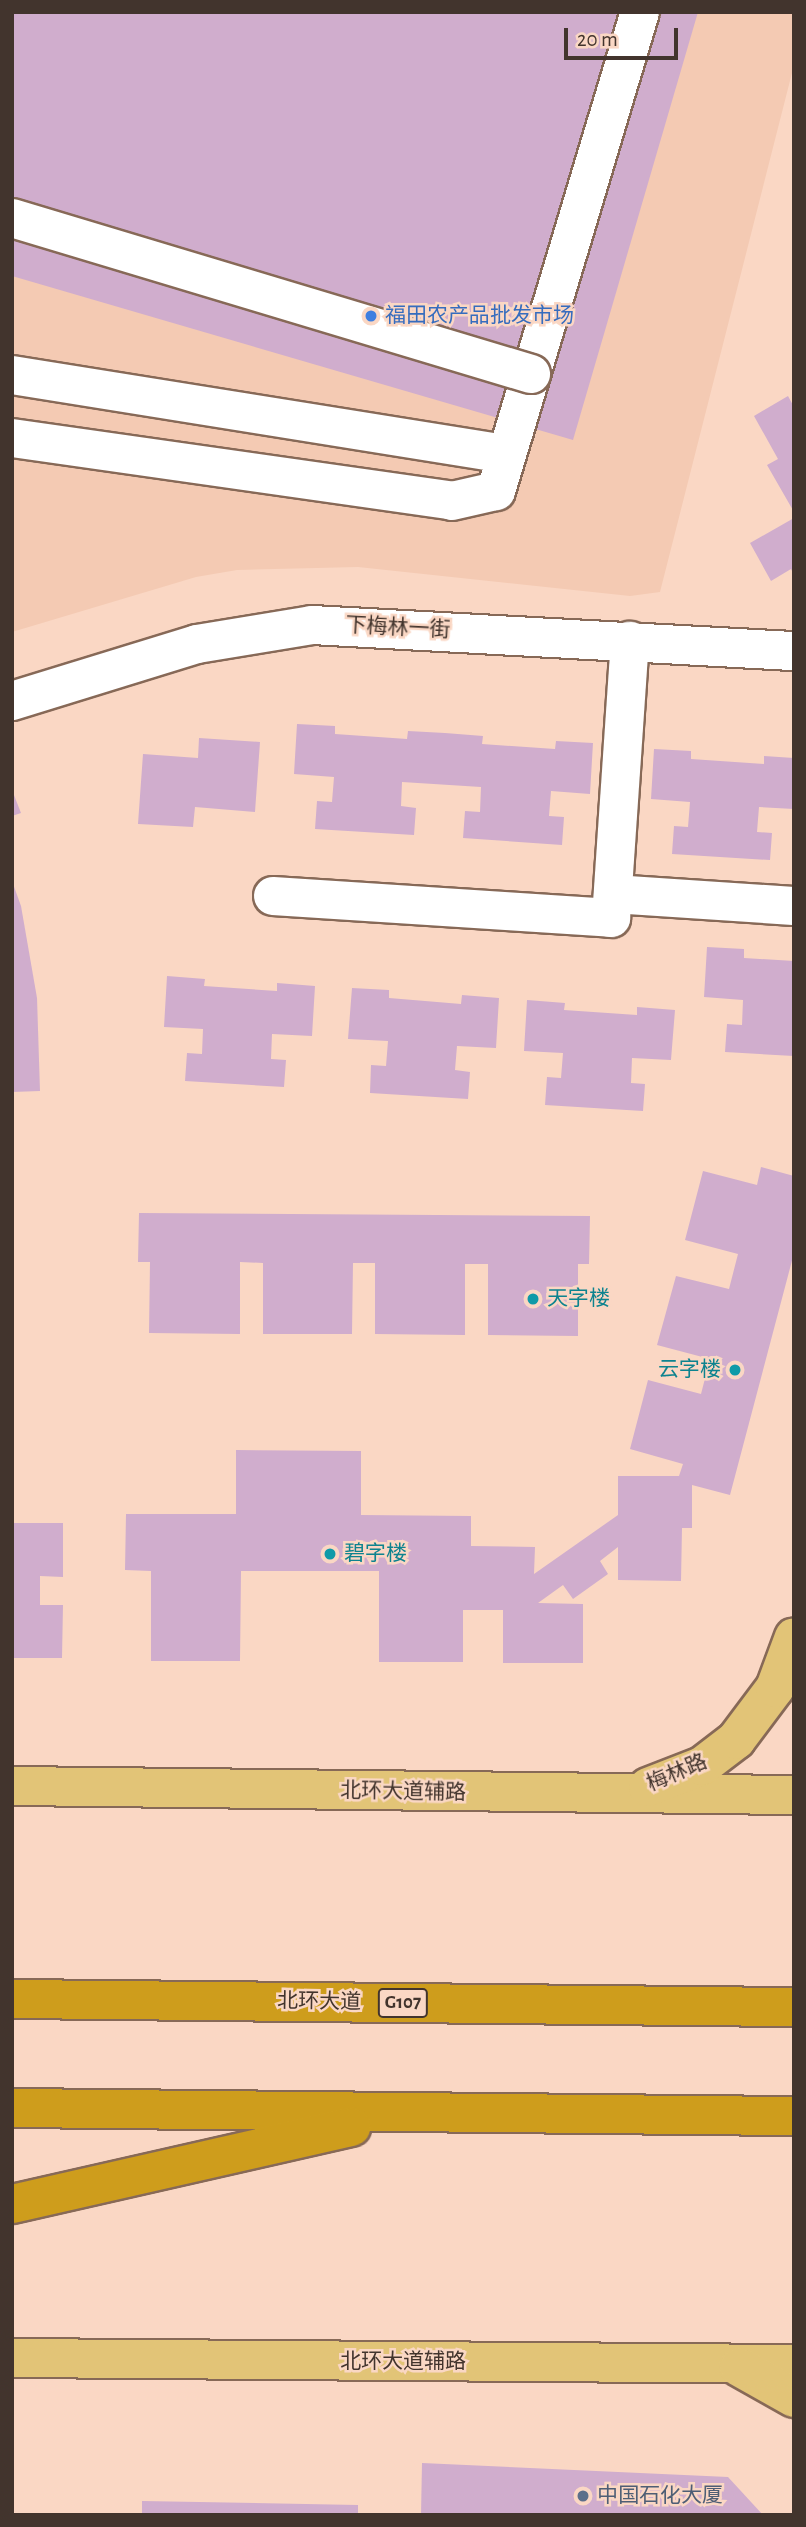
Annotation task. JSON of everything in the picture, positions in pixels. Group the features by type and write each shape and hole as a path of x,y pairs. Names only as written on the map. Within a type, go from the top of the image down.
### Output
{"highway":[{"name":"北环大道","path":"12,1999 794,2007"},
{"path":"12,2108 794,2116"},
{"path":"12,2204 413,2113"}],"main road":[{"name":"梅林路","path":"619,1794 660,1784 702,1766 737,1740 775,1688 794,1637"},
{"name":"北环大道辅路","path":"12,1786 794,1795"},
{"name":"北环大道辅路","path":"12,2358 794,2364"},
{"path":"730,2364 765,2379 794,2398"}],"street":[{"path":"12,438 452,502 496,492 640,12"},
{"path":"12,218 531,374"},
{"path":"12,376 499,453"},
{"name":"下梅林一街","path":"12,679 207,621 289,609 408,610 794,631"},
{"name":"下梅林一街","path":"12,701 197,644 289,627 354,624 794,651"},
{"path":"273,896 611,918 630,641"},
{"path":"613,894 794,906"}],"shaded area":[{"name":"福田农产品批发市场","path":"12,12 794,12 794,65 660,592 630,596 358,567 237,570 196,577 12,632"}],"building":[{"path":"12,12 698,12 573,440 12,276"},
{"path":"788,396 794,407 794,512 767,465 778,459 754,416"},
{"path":"794,518 794,575 791,569 771,581 750,543"},
{"path":"297,724 335,726 335,734 407,739 408,731 445,733 483,736 482,744 555,749 556,741 593,743 590,794 551,791 549,816 564,817 562,845 463,838 465,811 480,812 481,787 402,782 401,806 416,808 414,835 315,829 317,801 332,802 334,777 294,774"},
{"path":"199,738 260,742 255,812 195,807 193,827 138,824 143,754 198,758"},
{"path":"654,749 691,751 691,759 764,764 764,756 794,758 794,809 759,807 757,832 772,833 770,860 672,854 674,826 688,827 690,802 651,799"},
{"path":"12,790 21,813 12,816"},
{"path":"12,881 21,906 37,998 40,1091 12,1092"},
{"path":"707,947 744,949 744,958 794,961 794,1056 725,1052 727,1024 742,1025 743,1000 704,997"},
{"path":"167,976 205,979 204,986 277,991 277,983 315,986 312,1036 272,1034 271,1059 286,1060 284,1087 185,1081 187,1053 202,1054 203,1029 164,1027"},
{"path":"352,988 389,990 389,998 461,1004 462,995 499,998 496,1048 457,1046 455,1070 470,1072 468,1099 370,1093 371,1065 386,1066 388,1041 348,1039"},
{"path":"527,1000 565,1003 564,1010 637,1015 637,1007 675,1010 671,1060 632,1058 631,1083 645,1084 643,1111 545,1105 547,1077 561,1078 563,1053 524,1051"},
{"path":"761,1167 794,1176 794,1253 730,1495 692,1485 692,1528 682,1528 681,1581 618,1580 618,1547 600,1561 608,1574 573,1599 563,1585 538,1603 583,1604 583,1663 503,1663 503,1610 463,1610 463,1662 379,1662 379,1571 241,1571 240,1661 151,1661 151,1571 125,1570 126,1514 236,1514 236,1450 361,1451 361,1515 471,1516 471,1546 535,1547 534,1574 618,1515 618,1476 679,1476 683,1464 630,1449 648,1380 701,1394 710,1359 657,1345 676,1276 729,1289 738,1254 685,1240 703,1171 757,1185"},
{"name":"天字楼","path":"139,1213 590,1216 589,1264 578,1264 578,1336 488,1335 488,1264 465,1264 465,1335 375,1334 375,1263 353,1263 352,1334 263,1334 263,1263 240,1262 240,1334 149,1333 150,1262 138,1262"},
{"path":"12,1523 63,1523 63,1577 40,1576 40,1605 63,1605 62,1658 12,1658"},
{"name":"中国石化大厦","path":"422,2463 728,2477 763,2515 421,2515"},
{"path":"142,2501 358,2505 358,2515 142,2515"}],"place":[{"name":"福田农产品批发市场","path":"371,316"},
{"name":"天字楼","path":"533,1299"},
{"name":"云字楼","path":"735,1370"},
{"name":"碧字楼","path":"330,1554"},
{"name":"中国石化大厦","path":"583,2496"}]}
